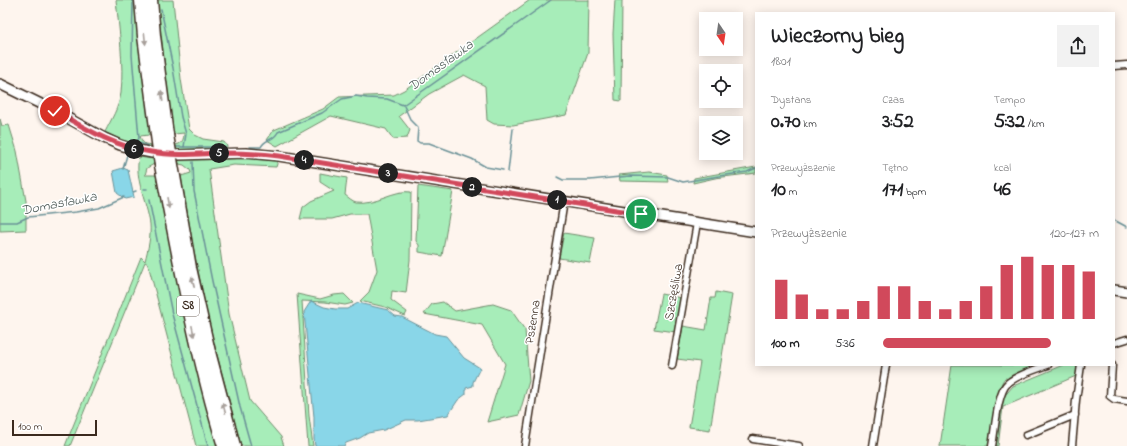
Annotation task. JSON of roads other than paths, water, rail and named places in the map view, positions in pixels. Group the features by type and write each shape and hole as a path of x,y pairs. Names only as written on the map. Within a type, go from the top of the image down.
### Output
{"highway":[{"name":"S8","path":"141,0 144,36 162,135 180,269 198,354 224,446"},
{"name":"S8","path":"151,0 162,135"},
{"name":"S8","path":"166,165 209,352 234,446"}],"street":[{"path":"1115,66 1127,65"},
{"path":"0,84 104,138 120,145 152,153 178,155 238,153 279,156 755,232"},
{"name":"Pszenna","path":"525,446 564,201"},
{"name":"Szczęśliwa","path":"672,366 697,223"},
{"path":"1115,290 1127,292"},
{"path":"1115,343 1127,339"},
{"path":"873,446 886,366"},
{"path":"992,446 1000,400 1005,386 1013,380 1046,366"},
{"path":"1072,446 1081,366"},
{"path":"1112,366 1110,396 1114,399 1127,401"},
{"path":"1026,435 1075,415"},
{"path":"753,439 799,446"}],"water":[{"path":"123,168 128,170 134,197 125,199 117,193 113,171"},
{"path":"311,301 324,307 335,309 347,309 358,303 388,310 395,316 402,317 435,334 446,336 464,358 480,368 473,382 473,386 466,388 466,394 458,400 448,415 418,420 406,420 384,430 368,433 360,438 346,443 344,446 315,446 314,417 304,312"}],"waterway":[{"path":"133,0 132,55 139,138 137,142"},
{"name":"Domasławka","path":"250,147 261,147 278,132 322,113 342,99 356,96 387,99 403,105 551,0"},
{"path":"161,9 181,117 186,134 184,147"},
{"path":"404,106 411,121 418,128 417,141 420,143 429,143 472,159 486,167 503,170"},
{"path":"508,172 513,129"},
{"name":"Domasławka","path":"131,140 148,146"},
{"name":"Domasławka","path":"174,147 225,147"},
{"name":"Domasławka","path":"123,169 127,155"},
{"path":"193,162 194,191 212,281 240,407 251,446"},
{"path":"557,177 563,180 590,180 630,176 668,177 683,182 747,172 755,168"},
{"name":"Domasławka","path":"0,222 17,222 28,217 99,208 124,197"},
{"path":"149,200 172,314 208,446"},
{"path":"1115,221 1127,227"}]}
